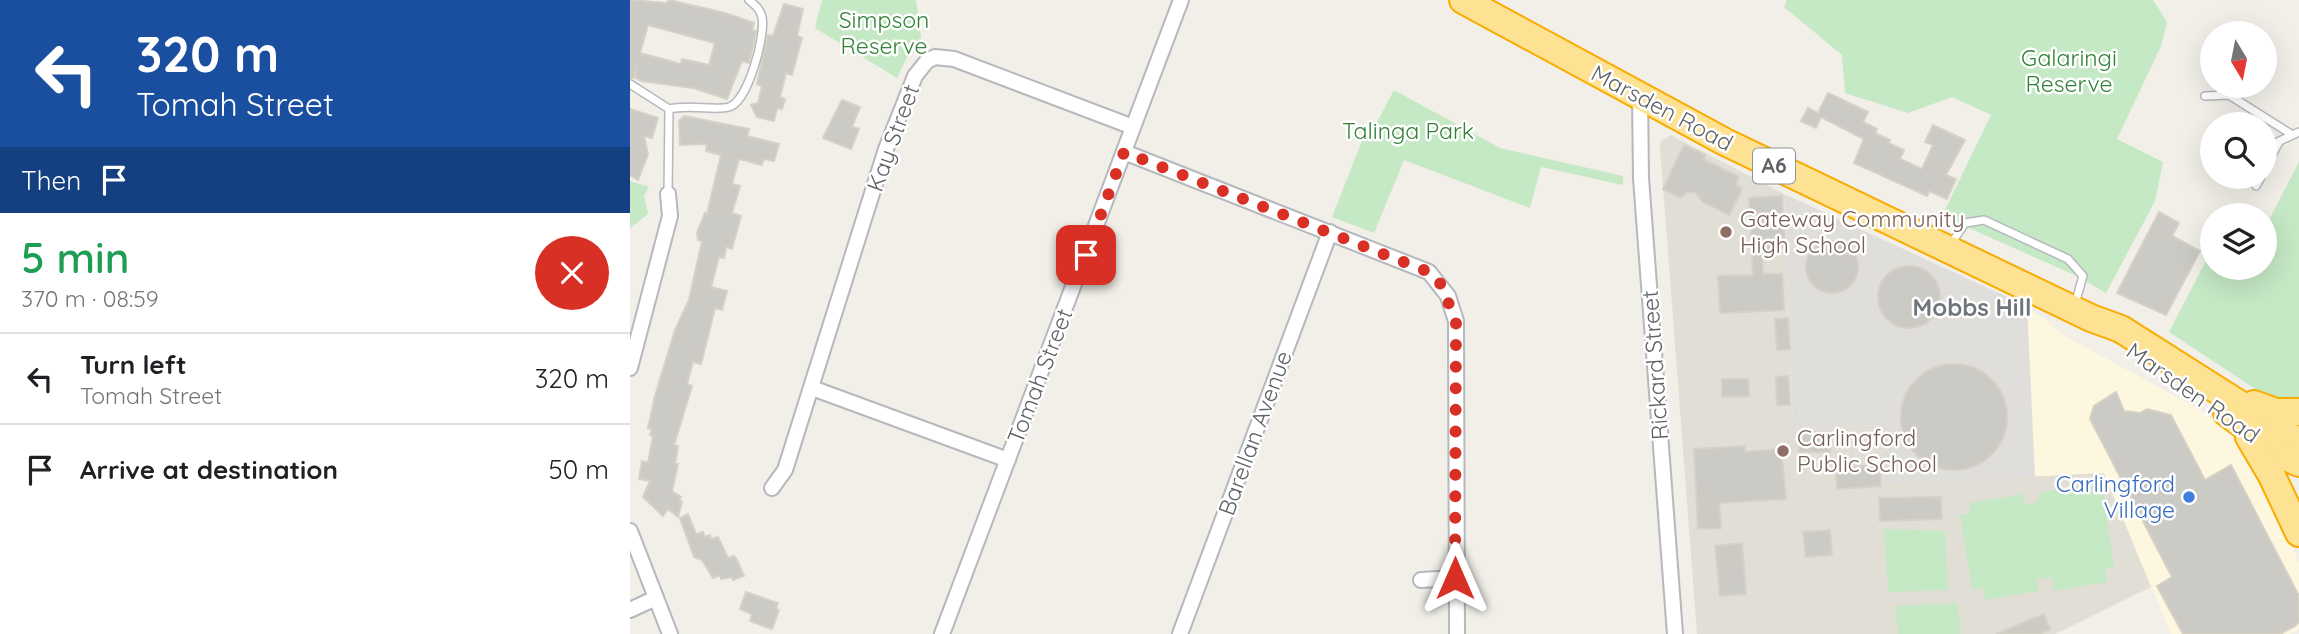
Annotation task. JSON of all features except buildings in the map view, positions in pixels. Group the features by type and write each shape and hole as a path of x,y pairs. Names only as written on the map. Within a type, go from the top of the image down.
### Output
{"highway":[{"name":"Marsden Road","path":"1463,0 1758,158 2132,335 2299,442"},
{"name":"Marsden Road","path":"2083,313 2113,338 2203,396 2286,457 2299,463"},
{"path":"2228,397 2276,412 2299,412"},
{"name":"A6","path":"2243,427 2272,476 2299,533"}],"street":[{"name":"Tomah Street","path":"942,634 1181,0"},
{"name":"Kay Street","path":"772,488 785,470 813,388 886,149 915,76 927,61 935,57 954,59 1133,127"},
{"name":"Rickard Street","path":"1640,96 1641,178 1675,634"},
{"path":"1124,152 1429,272 1440,283 1453,307 1457,342 1457,634"},
{"path":"630,368 667,228 668,194"},
{"name":"Barellan Avenue","path":"1180,634 1330,232"},
{"path":"813,388 1008,460"},
{"path":"630,531 670,634"},
{"path":"1421,580 1455,578"},
{"path":"630,610 656,598"}],"lane":[{"path":"630,84 669,108 687,105 729,107 741,100 762,30 759,9 749,0"},
{"path":"2234,98 2295,133"},
{"path":"668,194 669,108"},
{"path":"2277,146 2295,133"},
{"path":"1950,248 1965,223 1984,220 2068,259 2083,276 2083,313"}],"shaded area":[{"name":"Carlingford Public School","path":"1671,135 1784,194 1793,429 1880,425 1884,484 2104,473 2151,587 2055,634 1697,634 1660,147 1660,142"},
{"path":"1784,194 2027,306 2035,477 1884,484 1880,425 1793,429"},
{"path":"2027,309 2043,317 2061,334 2195,407 2222,425 2242,445 2263,481 2299,563 2299,629 2290,634 2171,634 2104,473 2035,477"}],"green space":[{"name":"Simpson Reserve","path":"822,0 916,0 922,45 908,55 897,78 815,28"},
{"name":"Galaringi Reserve","path":"1787,0 2153,0 2167,22 2161,46 2117,139 2163,162 2155,201 2106,293 2079,277 1942,216 1991,115 1952,97 1908,113 1845,93 1842,55 1784,7"},
{"name":"Talinga Park","path":"1394,90 1500,148 1623,176 1623,185 1541,167 1530,208 1404,160 1374,233 1332,217 1366,131 1372,132"},
{"path":"2299,162 2299,399 2266,396 2169,332 2200,272 2200,280 2277,280 2277,205"},
{"path":"630,181 649,187 644,196 648,214 630,228"},
{"path":"2091,484 2093,494 2103,492 2114,567 2105,568 2107,582 2054,591 2051,577 2037,579 2039,591 1985,600 1983,588 1972,589 1960,515 1971,513 1969,503 2023,494 2025,504 2039,502 2038,493"},
{"path":"1884,529 1945,531 1948,590 1888,592"},
{"path":"1958,603 1960,634 1898,634 1896,606"}],"place":[{"name":"Gateway Community High School","path":"1726,232"},
{"name":"Carlingford Public School","path":"1783,451"},
{"name":"Carlingford Village","path":"2189,497"}],"district":[{"name":"Mobbs Hill","path":"1972,308"}],"route":[{"path":"1086,255 1124,152 1429,272 1448,296 1456,321 1455,578"}]}
